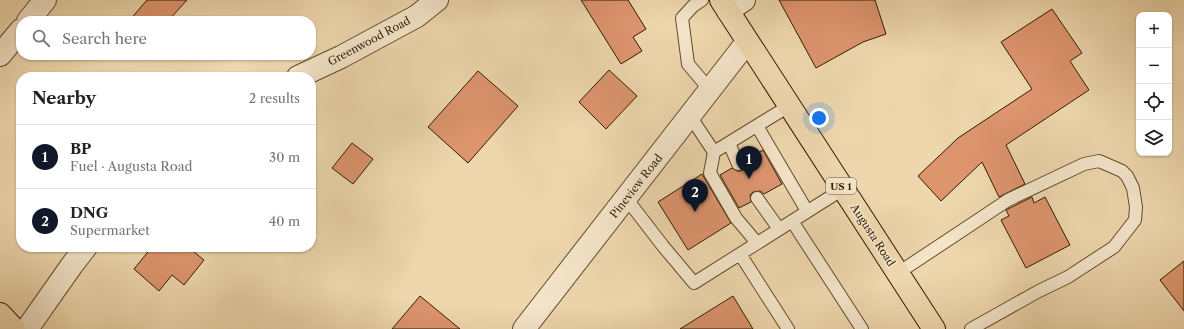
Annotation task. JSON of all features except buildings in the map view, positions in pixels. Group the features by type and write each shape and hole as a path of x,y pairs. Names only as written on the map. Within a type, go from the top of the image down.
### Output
{"main road":[{"name":"Augusta Road","path":"731,4 748,42 934,329"},
{"path":"0,314 14,329"}],"street":[{"path":"32,16 45,0"},
{"name":"Greenwood Road","path":"309,72 341,57 417,16 437,0"},
{"path":"0,55 16,36"},
{"name":"Pineview Road","path":"524,329 748,42"},
{"path":"27,329 82,252"}],"lane":[{"path":"702,0 693,6 682,18 688,64 710,90"},
{"path":"714,152 789,106"},
{"path":"690,116 714,152 710,173 736,218 757,243"},
{"path":"757,126 808,211"},
{"path":"729,143 738,164"},
{"path":"898,273 1008,200 1077,168 1099,161 1122,171 1127,176 1133,188 1136,207 1135,220 1114,247 1068,277 971,329"},
{"path":"626,198 694,283 843,189"},
{"path":"757,198 779,229"},
{"path":"792,221 862,329"},
{"path":"740,254 788,329"}],"place":[{"name":"BP","path":"749,179"},
{"name":"DNG","path":"695,212"}]}
